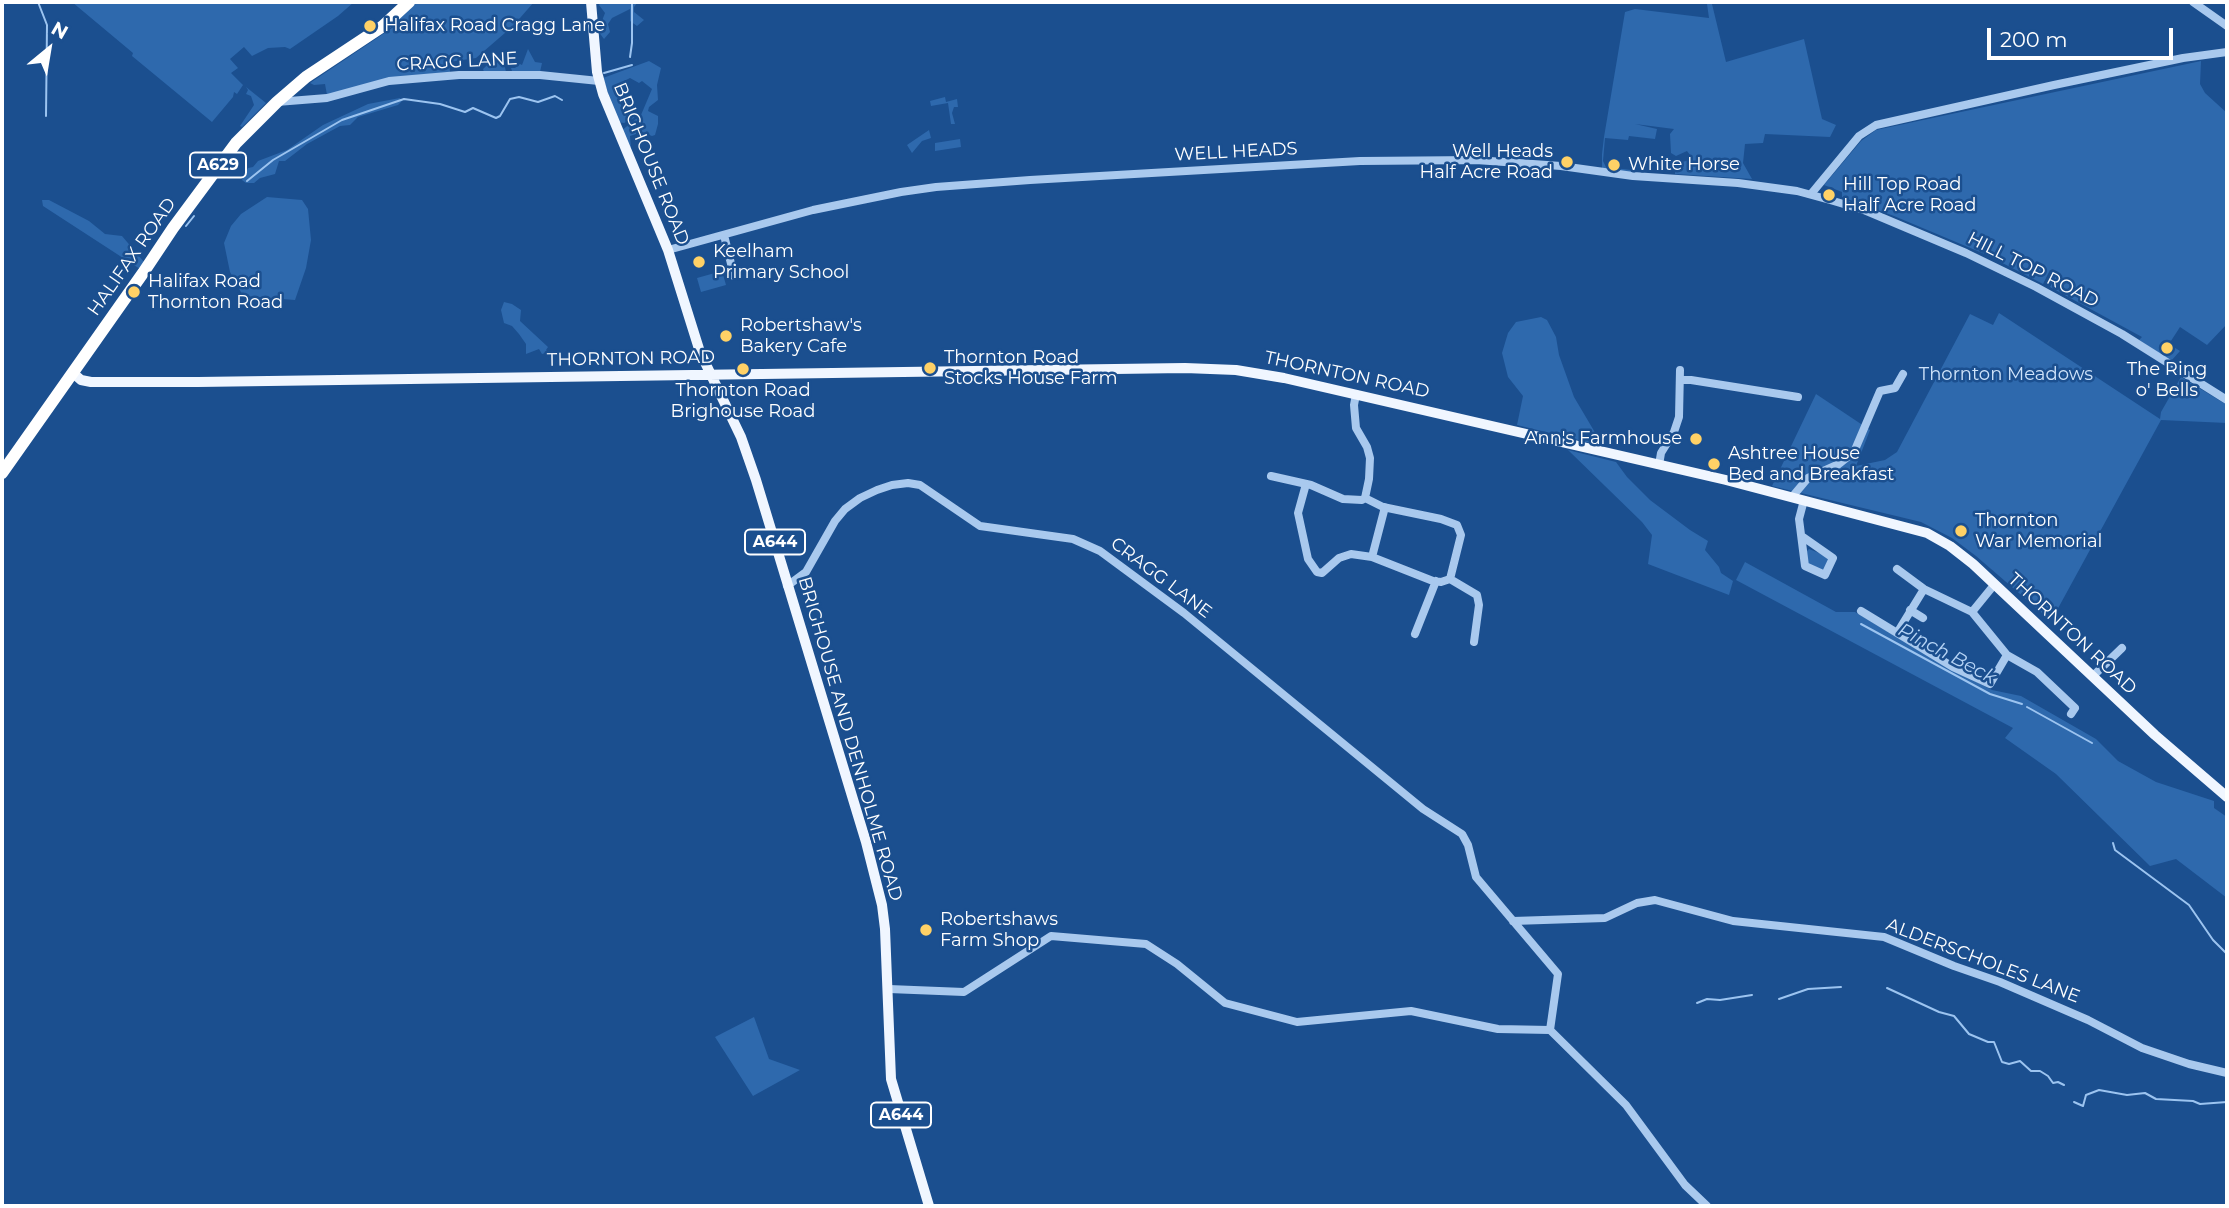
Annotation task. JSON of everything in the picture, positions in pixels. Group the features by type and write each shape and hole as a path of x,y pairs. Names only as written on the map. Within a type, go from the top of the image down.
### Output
{"highway":[{"name":"HALIFAX ROAD","path":"2,473 218,165 248,130 306,77 383,26 409,2"}],"main road":[{"name":"BRIGHOUSE ROAD","path":"591,2 599,81 668,250 695,341 709,375"},
{"name":"THORNTON ROAD","path":"73,373 81,380 91,383 1185,368 1236,370 1284,378 1792,497 1927,533 1950,546 1994,584 2183,761 2227,797"},
{"name":"BRIGHOUSE AND DENHOLME ROAD","path":"709,375 745,447 883,905 889,989 891,1079 929,1206"}],"street":[{"path":"2193,2 2227,26"},
{"path":"1811,194 1859,136 1876,125 2067,82 2227,52"},
{"name":"CRAGG LANE","path":"277,102 327,98 389,81 459,75 540,75 599,81"},
{"name":"WELL HEADS","path":"668,250 813,210 936,187 1378,161 1516,162 1633,176 1763,185 1811,194"},
{"name":"HILL TOP ROAD","path":"1811,194 1893,222 2036,287 2122,334 2227,400"},
{"path":"724,235 734,276"},
{"path":"1659,465 1661,453 1674,432 1679,417 1680,370"},
{"path":"1792,497 1808,478 1839,464 1854,452 1880,391 1895,388 1903,374"},
{"path":"1679,380 1798,397"},
{"path":"1356,394 1356,428 1370,457 1365,498"},
{"path":"1271,476 1306,484 1343,499 1358,501 1365,498 1385,507 1414,512 1457,525 1461,535 1450,579"},
{"path":"1306,484 1297,513 1308,559 1317,572 1322,573 1346,555 1373,557 1436,581 1450,579 1471,589 1477,595 1479,604 1474,642"},
{"name":"CRAGG LANE","path":"787,586 806,572 835,521 845,509 860,498 892,485 920,485 981,526 1090,545 1184,613 1423,809 1462,834 1468,845 1476,877 1513,921"},
{"path":"1802,537 1833,558 1825,575 1804,566 1799,519 1804,500"},
{"path":"1373,557 1385,507"},
{"path":"1897,569 1924,589 1972,612 2007,654 2051,683 2075,708 2071,714"},
{"path":"1415,634 1436,581"},
{"path":"1972,612 1994,584"},
{"path":"1896,633 1924,589"},
{"path":"1910,610 1923,618"},
{"path":"1861,611 1952,667 1990,684 2007,654"},
{"path":"2093,676 2122,648"},
{"name":"ALDERSCHOLES LANE","path":"1513,921 1605,918 1637,903 1655,900 1733,921 1884,937 2000,982 2088,1020 2142,1048 2227,1073"},
{"path":"1513,921 1558,974 1550,1030"},
{"path":"889,989 964,992 1051,936 1146,944 1177,964 1225,1003 1297,1022 1411,1011 1498,1029 1550,1030 1626,1105 1685,1185 1707,1206"}],"green space":[{"path":"72,2 354,2 290,49 268,48 252,56 244,47 230,59 238,68 231,73 243,85 237,94 234,92 233,97 212,122"},
{"path":"414,2 534,2 513,26 476,58 449,62 450,72 392,78 327,95 325,84 310,83 392,28 390,25"},
{"path":"601,2 638,2 634,12 644,20 637,26 630,21 630,9 612,18 608,24 610,32 604,39 598,31 605,13 599,5"},
{"path":"1707,4 1712,4 1726,62 1804,39 1822,119 1836,125 1830,137 1765,134 1763,143 1745,144 1743,163 1752,179 1675,174 1682,162 1690,160 1690,155 1687,151 1676,156 1671,153 1670,134 1674,129 1635,124 1657,129 1655,139 1629,136 1628,140 1605,138 1603,161 1606,167 1631,170 1631,174 1602,168 1604,137 1625,12 1635,9 1709,18"},
{"path":"528,49 535,62 542,63 540,72 512,71 511,68 522,65"},
{"path":"497,56 504,63 506,72 484,72 483,69"},
{"path":"649,61 661,68 657,85 658,100 648,111 658,116 658,124 655,135 637,130 636,134 630,136 631,148 621,131 641,115 652,89 642,81 639,83 630,78 624,81 620,95 622,99 619,102 624,110 636,112 634,118 624,123 618,122 603,78"},
{"path":"2201,61 2200,84 2205,93 2227,113 2227,324 2207,345 2180,327 2169,344 2180,351 2171,361 2139,340 2142,337 2050,287 2057,273 2050,270 2043,284 1987,255 1842,197 1842,192 1824,185 1861,141 1876,130"},
{"path":"246,87 266,103 242,127 240,126 254,105 251,96 246,94"},
{"path":"945,97 946,102 957,99 958,107 954,107 952,113 955,124 951,124 948,103 931,106 930,101"},
{"path":"400,98 402,101 398,105 358,117 350,125 340,126 307,144 285,161 279,161 275,174 260,178 254,183 242,180 248,168 258,161 287,150 323,125 368,104"},
{"path":"929,130 931,138 922,141 912,153 907,145"},
{"path":"960,139 961,147 935,151 935,143"},
{"path":"267,197 302,200 308,209 311,240 306,268 295,300 243,296 230,272 224,243 231,226 241,214"},
{"path":"42,200 49,200 89,221 105,234 122,236 144,262 140,269 43,206"},
{"path":"722,271 726,285 701,292 697,278"},
{"path":"504,302 521,310 520,321 548,347 548,352 542,354 539,349 526,354 526,344 519,334 512,326 504,323 501,310"},
{"name":"Thornton Meadows","path":"1999,313 2160,419 2161,412 2181,377 2227,405 2227,423 2161,420 2056,612 2049,619 1976,556 1952,538 1921,522 1772,486 1816,394 1870,430 1856,466 1885,460 1897,452 1970,314 1993,325"},
{"path":"1541,317 1547,320 1556,337 1559,355 1574,397 1603,446 1517,425 1523,396 1508,377 1502,353 1508,333 1516,322"},
{"path":"1568,450 1616,462 1650,500 1708,541 1705,550 1721,573 1733,581 1729,595 1648,564 1652,535"},
{"path":"1809,549 1829,557 1825,575 1809,568 1806,552"},
{"path":"1745,562 1836,612 1855,612 1992,690 2021,696 2096,739 2118,761 2156,782 2214,801 2214,808 2227,817 2227,898 2176,859 2150,866 2056,774 2005,738 2013,728 1736,580"},
{"path":"754,1017 769,1059 800,1070 753,1096 715,1037"}],"waterway":[{"path":"38,2 47,25 46,116"},
{"path":"630,57 632,2"},
{"path":"604,73 632,65"},
{"path":"247,181 273,160 342,120 404,99 440,104 465,112 473,108 496,118 510,99 519,97 538,102 555,96 562,100"},
{"path":"186,226 194,216"},
{"name":"Pinch Beck","path":"1861,624 1990,694 2022,704"},
{"name":"Pinch Beck","path":"2027,707 2092,743"},
{"path":"2113,843 2115,850 2189,905 2213,940 2227,954"},
{"name":"Pinch Beck","path":"1779,999 1808,989 1841,987"},
{"name":"Pinch Beck","path":"1887,988 1954,1016 1969,1034 1994,1042 2002,1062 2009,1064 2020,1061 2031,1071 2040,1071 2053,1083 2064,1085"},
{"name":"Pinch Beck","path":"1697,1003 1707,999 1720,1000 1752,995"},
{"name":"Pinch Beck","path":"2074,1102 2083,1106 2086,1095 2099,1090 2127,1095 2145,1093 2156,1099 2193,1101 2200,1104 2227,1102"}],"place":[{"name":"Halifax Road Cragg Lane","path":"370,26"},
{"name":"Well Heads Half Acre Road","path":"1567,162"},
{"name":"White Horse","path":"1614,165"},
{"name":"Hill Top Road Half Acre Road","path":"1829,195"},
{"name":"Keelham Primary School","path":"699,262"},
{"name":"Halifax Road Thornton Road","path":"134,292"},
{"name":"Robertshaw's Bakery Cafe","path":"726,336"},
{"name":"The Ring o' Bells","path":"2167,348"},
{"name":"Thornton Road Stocks House Farm","path":"930,368"},
{"name":"Thornton Road Brighouse Road","path":"743,369"},
{"name":"Ann's Farmhouse","path":"1696,439"},
{"name":"Ashtree House Bed and Breakfast","path":"1714,464"},
{"name":"Thornton War Memorial","path":"1961,531"},
{"name":"Robertshaws Farm Shop","path":"926,930"}]}
